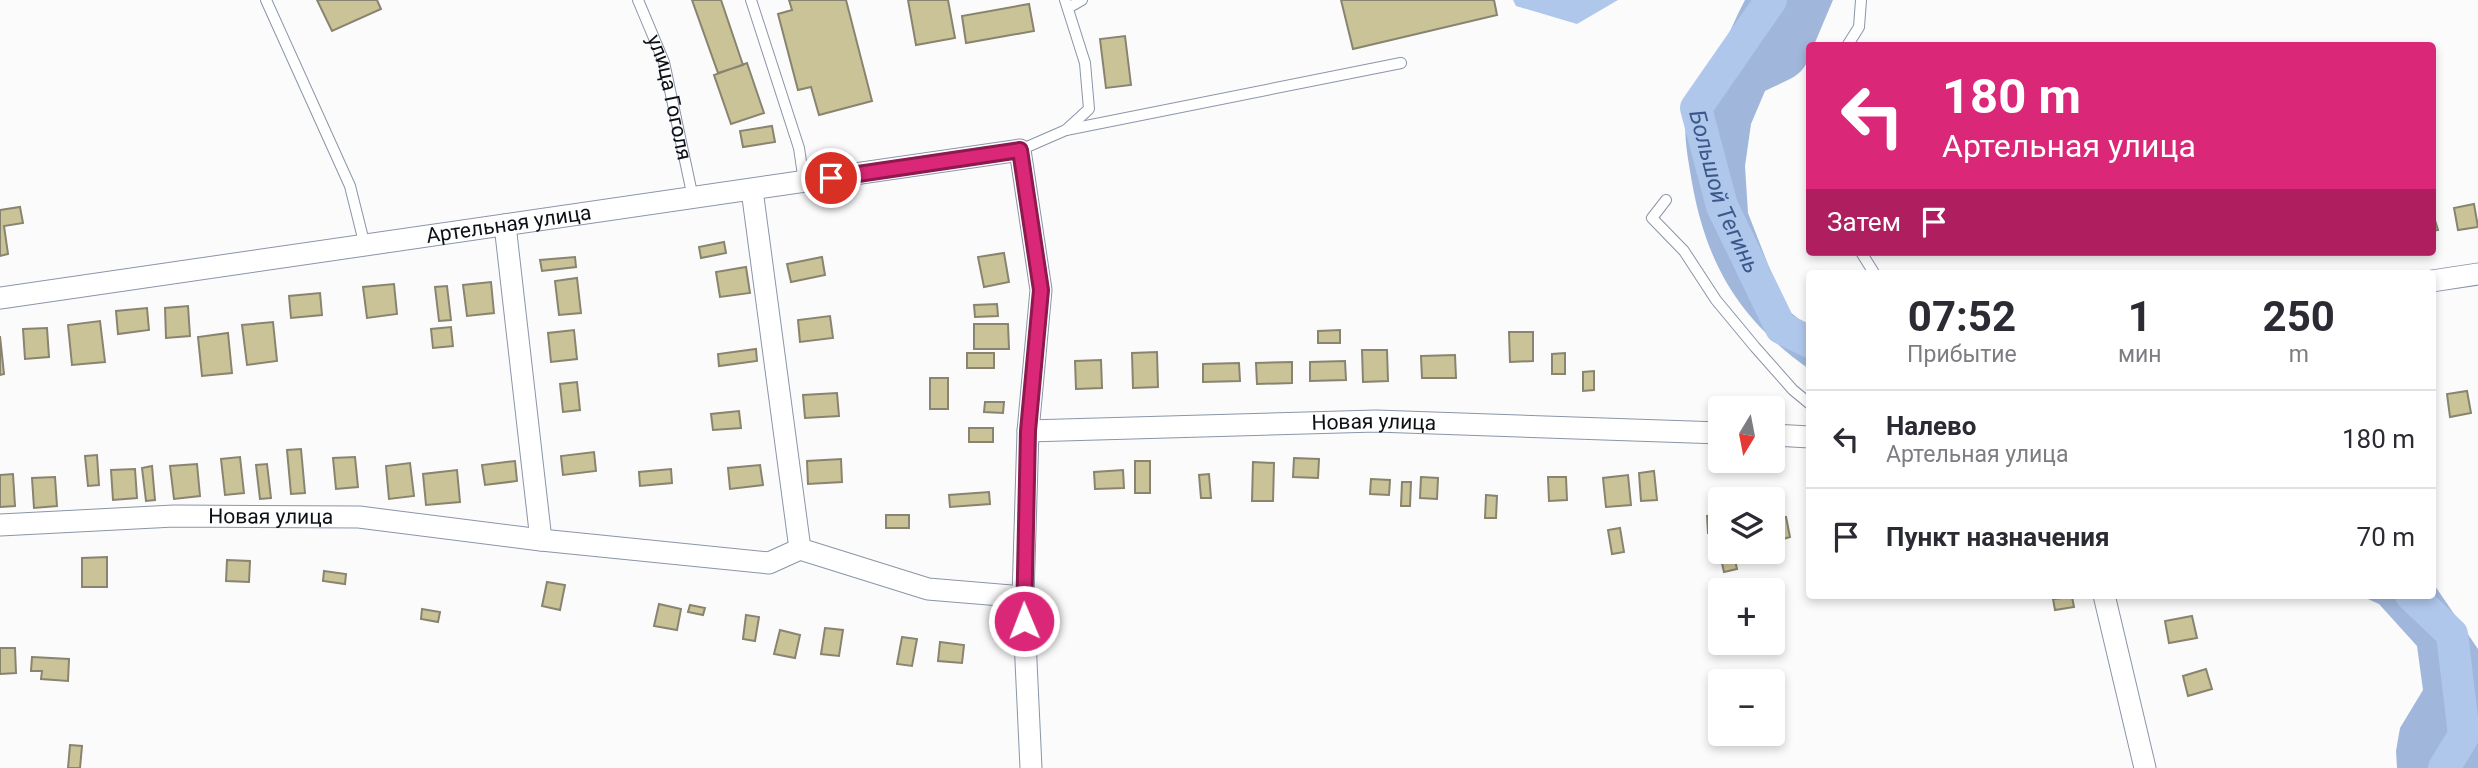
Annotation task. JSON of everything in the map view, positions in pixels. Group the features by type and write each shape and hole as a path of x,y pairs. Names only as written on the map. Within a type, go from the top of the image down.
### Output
{"street":[{"name":"Артельная улица","path":"0,298 1020,150"},
{"path":"1020,150 1041,290 1028,431 1023,597 1031,768"},
{"path":"752,190 800,549 928,589 1023,597"},
{"path":"505,226 541,540"},
{"path":"2436,280 2478,274"},
{"name":"Новая улица","path":"1028,431 1376,421 1708,433"},
{"path":"1785,436 1806,437"},
{"name":"Новая улица","path":"0,525 174,516 359,517 541,540 769,563 800,549"},
{"path":"2105,599 2145,768"}],"lane":[{"path":"266,0 350,186 365,246"},
{"name":"улица Гоголя","path":"638,0 664,62 693,198"},
{"path":"751,0 799,148 804,182"},
{"path":"1066,130 1089,109 1085,63 1066,4 1082,0"},
{"path":"1850,42 1859,27 1861,0"},
{"path":"1020,150 1066,130 1401,63"},
{"path":"1666,200 1653,218 1684,251 1716,300 1755,347 1806,401"}],"shaded area":[{"path":"1513,0 1618,0 1577,24 1516,6"},
{"path":"1745,0 1833,0 1815,42 1806,42 1806,64 1802,70 1765,91 1751,124 1745,166 1748,213 1785,308 1806,325 1806,367 1762,329 1727,284 1704,232 1696,203 1685,134 1686,119 1689,103 1698,83 1724,43"},
{"path":"2436,587 2478,649 2478,768 2397,768 2396,751 2400,728 2423,690 2417,646 2379,604 2368,599 2436,599"}],"building":[{"path":"317,0 377,0 381,9 332,31"},
{"path":"692,0 721,0 743,65 718,73"},
{"path":"789,0 846,0 872,101 819,115 811,87 798,90 778,14 792,10"},
{"path":"908,0 948,0 955,38 916,45"},
{"path":"1341,0 1494,0 1497,15 1353,49"},
{"path":"1029,4 1034,31 966,43 962,16"},
{"path":"1125,36 1131,85 1106,88 1100,39"},
{"path":"747,63 764,113 731,124 714,75"},
{"path":"772,126 775,142 743,147 740,131"},
{"path":"2474,204 2478,227 2458,230 2454,208"},
{"path":"20,207 23,223 4,226 8,254 0,256 0,210"},
{"path":"724,242 726,253 701,258 699,247"},
{"path":"1004,253 1009,282 984,287 978,257"},
{"path":"575,257 576,267 542,271 540,260"},
{"path":"822,257 825,275 791,282 787,264"},
{"path":"746,267 750,293 720,297 716,272"},
{"path":"577,278 581,313 559,315 555,281"},
{"path":"491,282 494,313 467,316 463,285"},
{"path":"394,284 397,314 367,318 363,287"},
{"path":"447,286 451,320 439,321 435,287"},
{"path":"320,293 322,315 291,318 289,296"},
{"path":"997,304 998,316 975,317 974,305"},
{"path":"188,306 190,336 166,338 165,308"},
{"path":"147,308 149,330 118,334 116,311"},
{"path":"830,316 833,338 800,342 798,320"},
{"path":"100,321 105,362 72,365 68,325"},
{"path":"273,322 277,361 247,365 242,325"},
{"path":"974,324 1008,324 1009,349 974,349"},
{"path":"451,327 453,346 433,348 431,329"},
{"path":"47,328 49,357 25,359 23,329"},
{"path":"574,330 577,359 551,362 548,333"},
{"path":"1340,330 1340,343 1318,343 1318,331"},
{"path":"1509,332 1533,332 1533,361 1510,362"},
{"path":"228,333 232,373 202,376 198,337"},
{"path":"0,336 4,374 0,375"},
{"path":"756,349 757,361 719,366 718,354"},
{"path":"1362,350 1387,350 1388,381 1363,382"},
{"path":"1157,352 1158,387 1133,388 1132,353"},
{"path":"967,353 994,353 994,368 967,368"},
{"path":"1565,353 1565,374 1552,374 1552,354"},
{"path":"1455,355 1456,378 1422,378 1421,356"},
{"path":"1101,360 1102,388 1076,389 1075,361"},
{"path":"1345,361 1346,380 1310,381 1310,362"},
{"path":"1292,362 1292,383 1257,384 1256,363"},
{"path":"1239,363 1240,381 1203,382 1203,364"},
{"path":"1594,371 1594,390 1583,391 1583,372"},
{"path":"930,378 948,378 948,409 930,409"},
{"path":"577,382 580,410 563,412 560,384"},
{"path":"2467,391 2471,413 2450,417 2447,394"},
{"path":"837,393 839,416 805,418 803,395"},
{"path":"985,402 1004,402 1003,413 984,412"},
{"path":"739,411 741,428 713,430 711,414"},
{"path":"969,428 993,428 993,442 969,442"},
{"path":"301,449 305,493 291,494 287,450"},
{"path":"594,452 596,471 563,475 561,456"},
{"path":"97,455 99,485 88,486 85,456"},
{"path":"240,457 244,493 225,495 221,459"},
{"path":"355,457 358,487 336,489 333,458"},
{"path":"1294,458 1319,459 1318,478 1293,477"},
{"path":"841,459 842,482 808,484 807,461"},
{"path":"515,461 517,481 485,485 482,465"},
{"path":"1135,461 1150,461 1150,493 1135,493"},
{"path":"1253,462 1274,463 1273,501 1252,501"},
{"path":"410,463 414,496 389,499 386,466"},
{"path":"197,464 200,496 174,499 170,466"},
{"path":"267,464 271,498 260,499 256,465"},
{"path":"760,465 763,485 730,489 728,468"},
{"path":"152,466 155,500 146,501 142,468"},
{"path":"135,469 137,498 113,500 111,470"},
{"path":"671,469 672,483 640,486 639,472"},
{"path":"457,470 460,502 426,505 423,474"},
{"path":"1123,470 1124,488 1095,489 1094,472"},
{"path":"1654,471 1657,500 1641,501 1639,473"},
{"path":"13,474 15,506 0,507 0,475"},
{"path":"1209,474 1211,498 1201,498 1199,475"},
{"path":"1628,475 1631,505 1606,507 1603,478"},
{"path":"55,477 57,506 34,508 32,478"},
{"path":"1421,477 1438,478 1437,499 1420,498"},
{"path":"1548,477 1566,477 1567,500 1549,501"},
{"path":"1371,479 1390,480 1389,495 1370,494"},
{"path":"1402,482 1411,482 1410,506 1401,506"},
{"path":"989,492 990,504 950,507 949,495"},
{"path":"1486,495 1497,496 1496,518 1485,518"},
{"path":"886,515 909,515 909,528 886,528"},
{"path":"1785,517 1790,537 1785,538"},
{"path":"1620,528 1624,552 1612,554 1608,530"},
{"path":"107,557 107,587 82,587 82,558"},
{"path":"227,560 250,561 249,582 226,581"},
{"path":"1722,564 1736,564 1737,569 1724,572"},
{"path":"324,571 346,574 345,584 323,581"},
{"path":"547,582 565,585 560,610 542,606"},
{"path":"2053,599 2072,599 2074,607 2055,610"},
{"path":"659,604 681,609 677,630 654,626"},
{"path":"690,605 705,608 703,615 688,612"},
{"path":"422,609 440,612 438,622 421,619"},
{"path":"746,615 759,617 755,641 743,639"},
{"path":"2192,616 2197,638 2169,643 2165,621"},
{"path":"825,628 843,630 839,656 821,654"},
{"path":"780,630 800,635 795,658 774,654"},
{"path":"902,637 917,639 912,666 897,664"},
{"path":"940,642 964,645 962,663 938,661"},
{"path":"0,648 15,648 16,673 0,674"},
{"path":"32,657 69,659 68,681 41,679 42,671 31,671"},
{"path":"2206,669 2212,689 2188,696 2183,676"},
{"path":"70,745 82,746 80,768 68,768"}],"waterway":[{"name":"Большой Тегинь","path":"1771,0 1696,108 1722,206 1781,328 1806,340"},
{"name":"Большой Тегинь","path":"2415,599 2452,634 2464,735 2444,768"}],"route":[{"path":"831,178 1020,150 1041,290 1028,431 1024,621"}]}
